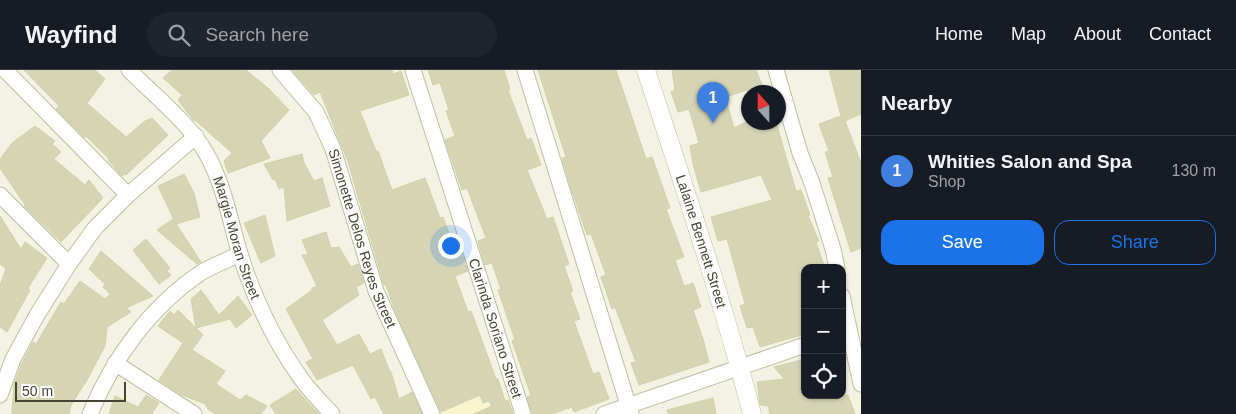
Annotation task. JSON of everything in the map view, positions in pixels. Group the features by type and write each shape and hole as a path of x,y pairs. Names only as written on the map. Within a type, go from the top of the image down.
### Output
{"street":[{"path":"5,70 128,195"},
{"name":"Margie Moran Street","path":"129,70 196,136 207,154 218,178 240,254 255,297 277,342 301,378 332,414"},
{"name":"Simonette Delos Reyes Street","path":"280,70 316,112 330,142 376,292 432,414"},
{"name":"Clarinda Soriano Street","path":"413,70 523,414"},
{"path":"525,70 630,410"},
{"name":"Lalaine Bennett Street","path":"646,70 740,367 752,414"},
{"path":"776,70 800,153 834,249 836,264"},
{"path":"0,395 13,359 69,264 95,228 128,195 196,136"},
{"path":"0,195 69,264"},
{"path":"90,414 98,394 115,364 140,330 165,302 203,272 240,254"},
{"path":"845,309 861,384"},
{"path":"604,414 630,410 740,367 801,346"},
{"path":"115,364 194,414"}],"shaded area":[{"path":"509,396 515,414 440,414 479,397 482,405"}],"building":[{"path":"24,70 95,70 105,79 87,103 126,137 145,121 152,118 168,135 126,175 122,176 109,159 56,109 59,106"},
{"path":"172,70 246,70 268,88 289,110 261,141 270,158 228,173 224,161 232,153 194,121 178,100 182,95 163,78"},
{"path":"292,70 392,70 393,74 401,71 409,95 360,111 376,151 378,151 392,190 425,178 440,218 443,217 455,250 460,248 468,271 455,276 468,312 471,311 505,401 508,400 513,414 474,414 492,406 489,401 483,403 480,395 441,412 395,311 386,285 384,285 348,162 320,92 314,95"},
{"path":"428,70 504,70 510,89 508,90 527,140 531,138 541,165 527,170 547,219 553,217 569,264 564,266 573,291 570,292 580,319 574,321 593,374 599,372 609,399 574,412 572,407 552,414 532,414 527,397 531,395 512,341 515,340 498,290 501,289 492,263 485,265 478,241 486,238 467,188 462,190 445,140 455,136 446,111 449,110 440,83 433,85"},
{"path":"538,70 616,70 646,159 652,157 670,208 666,209 684,257 675,260 684,286 693,283 701,307 693,310 709,362 639,385 631,363 636,362 615,307 612,309 601,277 606,275 591,234 587,235 572,191 562,158 566,157"},
{"path":"672,70 756,70 762,85 741,85 741,92 726,97 728,100 726,100 734,128 741,124 741,130 778,130 796,191 801,190 810,215 808,216 819,241 816,242 824,264 801,264 801,335 760,347 753,327 747,328 740,306 745,304 727,239 718,241 711,217 772,200 761,175 701,192 690,146 699,143 689,109 678,112 671,92 675,90"},
{"path":"829,70 861,70 861,114 845,121 861,163 861,248 851,252 828,178 833,177 825,152 829,151 819,124 841,116"},
{"path":"35,126 55,141 52,144 61,152 54,159 85,185 89,180 103,198 61,242 24,206 0,168 0,159 12,143"},
{"path":"302,154 304,163 314,181 322,178 330,206 287,221 284,187 279,189 275,179 273,180 264,164"},
{"path":"184,174 194,193 200,217 176,224 158,186"},
{"path":"265,215 275,256 261,263 244,223"},
{"path":"0,216 21,249 25,242 47,258 28,288 30,290 7,332 0,327 0,285 6,269 0,264"},
{"path":"173,219 201,262 197,264 157,230"},
{"path":"326,232 331,248 339,247 351,267 358,264 364,283 356,287 359,295 322,320 337,345 359,334 370,354 381,349 391,372 399,399 412,392 422,414 384,414 375,397 371,399 353,365 317,380 306,362 313,359 286,309 317,286 302,255 308,254 302,240"},
{"path":"146,239 170,268 167,271 171,275 159,284 133,250"},
{"path":"101,251 153,296 126,308 131,312 107,327 105,346 71,405 69,414 12,414 14,384 22,363 33,342 36,344 61,302 64,304 80,281 105,299 110,294 103,287 105,284 89,269"},
{"path":"201,290 219,315 238,296 252,315 236,328 230,319 196,328 191,299"},
{"path":"178,310 203,335 192,350 225,371 216,384 240,400 246,395 267,406 261,414 215,414 205,404 180,394 159,380 183,343 158,326 170,311 174,315"},
{"path":"801,360 801,399 846,399 846,395 848,395 855,414 770,414 768,406 760,405 757,382 784,379 774,367"},
{"path":"296,389 319,414 276,414 270,405"},
{"path":"146,395 159,403 153,414 109,414 115,396 138,407"},
{"path":"713,398 716,414 668,414 667,410"}],"place":[{"name":"Whities Salon and Spa","path":"713,123"}]}
